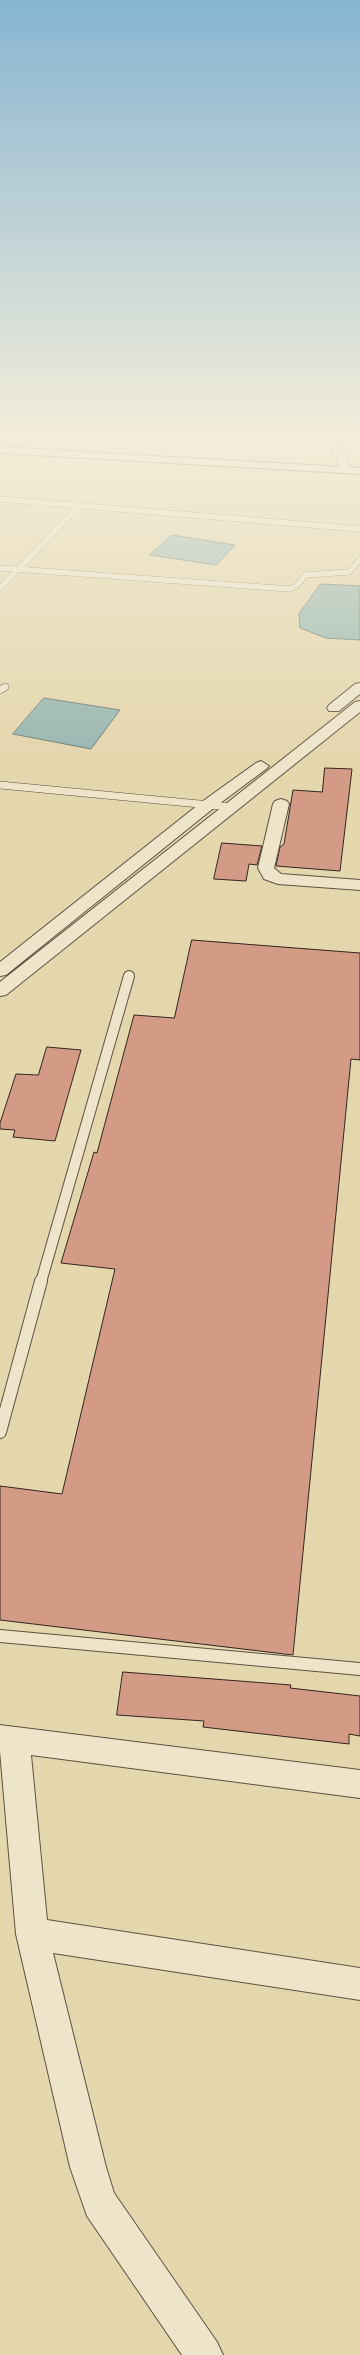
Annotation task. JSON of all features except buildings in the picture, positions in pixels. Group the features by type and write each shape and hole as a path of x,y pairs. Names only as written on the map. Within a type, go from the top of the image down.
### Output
{"street":[{"path":"0,971 209,804 282,752 360,687"},
{"path":"0,991 360,705"},
{"path":"281,804 266,868 270,875 278,879 360,885"},
{"path":"204,2355 100,2203 88,2167 32,1934 7,1739 360,1784"},
{"path":"32,1934 360,1984"}],"lane":[{"path":"0,588 46,541"},
{"path":"0,568 289,589 297,586 305,575 349,572 360,560"},
{"path":"0,785 231,807"},
{"path":"0,1432 40,1284 130,976"},
{"path":"0,1636 360,1669 360,1664"}],"water":[{"path":"166,541 209,541 235,545 216,565 150,555"},
{"path":"321,584 360,586 360,640 326,638 300,628 299,614"},
{"path":"44,698 120,710 91,749 13,734"}]}
